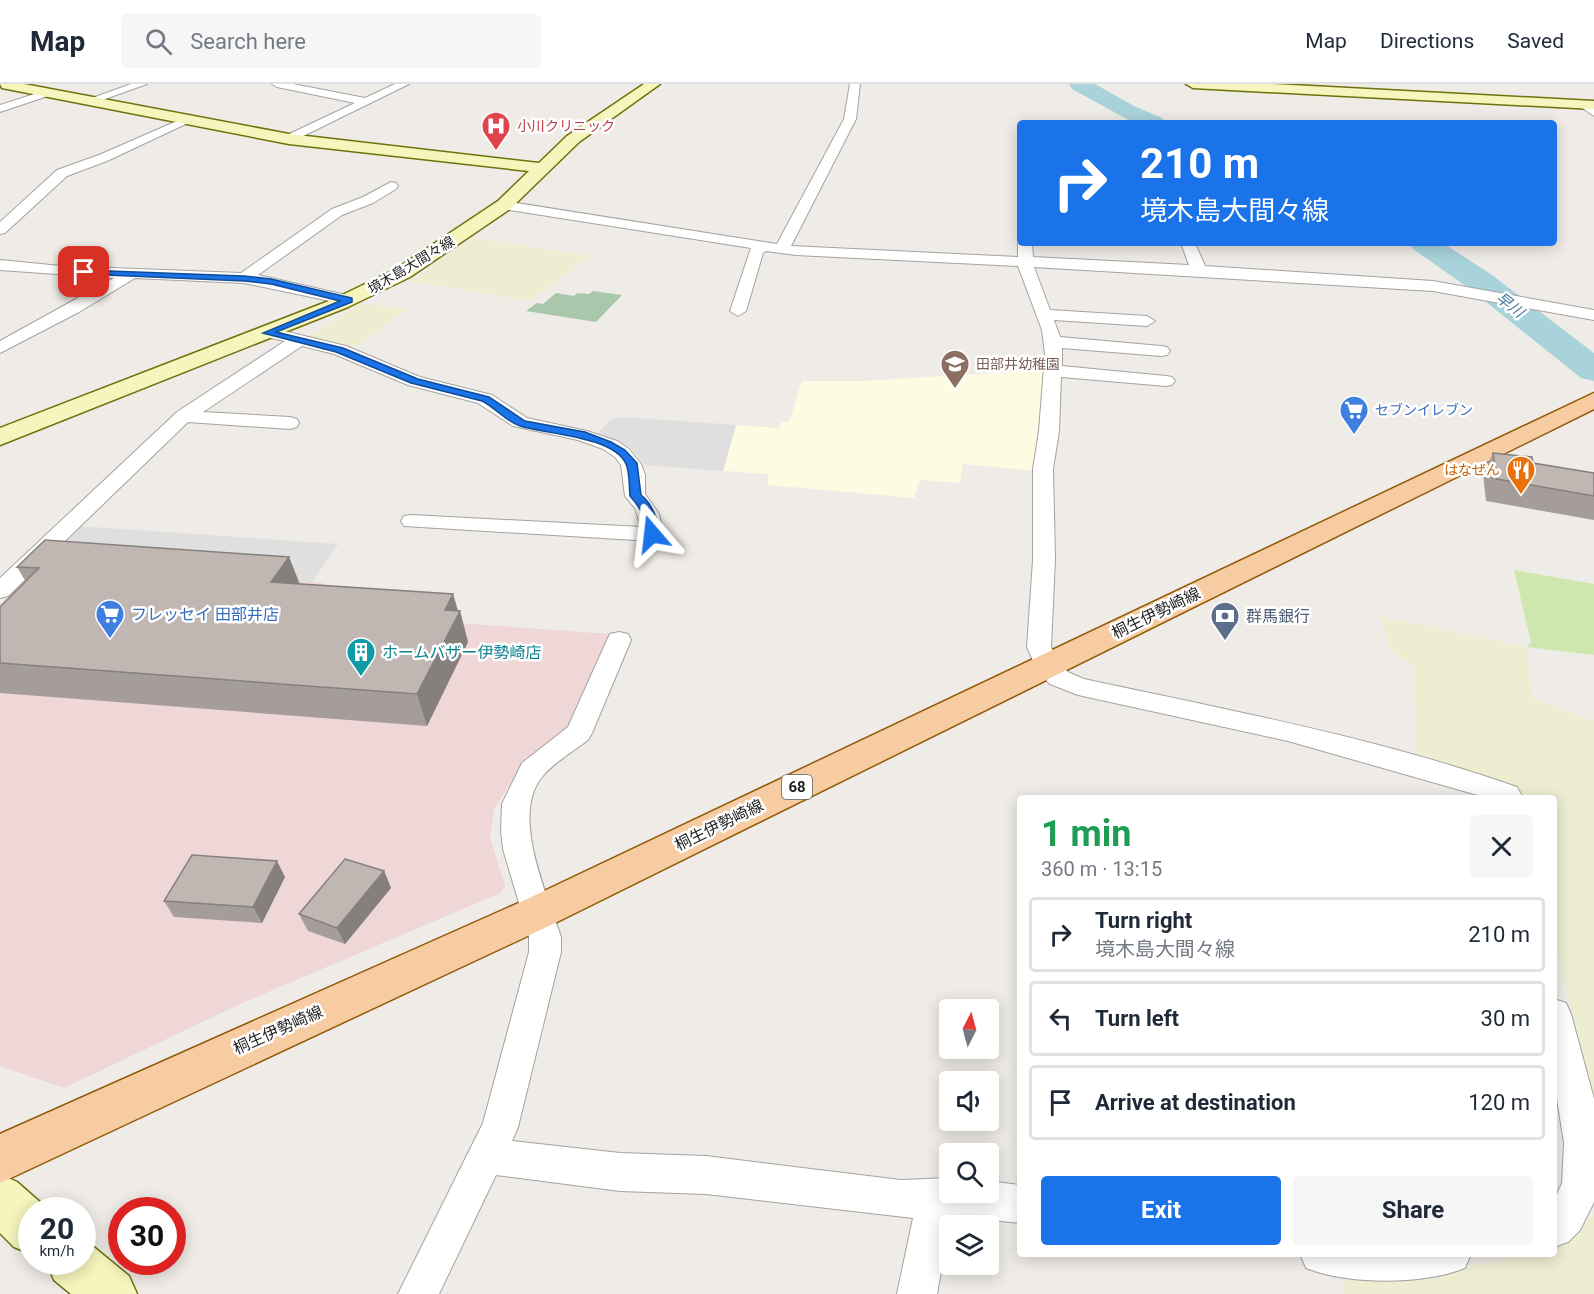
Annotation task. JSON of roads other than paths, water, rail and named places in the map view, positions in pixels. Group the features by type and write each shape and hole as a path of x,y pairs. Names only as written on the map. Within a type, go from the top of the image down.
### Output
{"main road":[{"name":"桐生伊勢崎線","path":"0,1159 79,1120 537,913 1591,402"}],"street":[{"path":"2,84 289,139 542,168"},
{"path":"90,101 142,84"},
{"path":"278,84 367,102"},
{"path":"289,139 404,84"},
{"name":"境木島大間々線","path":"0,437 349,300 403,273 504,205 573,140 653,84"},
{"path":"782,249 850,119 855,84"},
{"path":"1193,84 1286,86 1591,108"},
{"path":"0,109 47,93"},
{"path":"0,230 62,173 103,158 186,120"},
{"path":"244,278 337,212 368,200 391,186"},
{"path":"504,205 761,247 1025,252 1199,270 1424,285 1594,315"},
{"path":"1189,246 1199,270"},
{"path":"738,311 756,251 761,247"},
{"path":"1025,252 1026,267 1053,342 1049,431 1043,469 1044,560 1039,647 1047,666 1059,678 1078,686 1299,735 1476,783 1508,795"},
{"path":"0,265 131,274 244,278 349,300"},
{"path":"0,348 73,309 131,274"},
{"path":"1043,314 1147,321"},
{"path":"267,333 340,350 414,381 490,401 510,418 523,423 585,435 607,444 621,452 631,463 635,496 641,500 653,525 652,534 412,521"},
{"path":"0,591 11,570 184,416 297,341"},
{"path":"1053,342 1161,351"},
{"path":"1053,371 1166,381"},
{"path":"184,416 290,423"},
{"path":"418,1294 500,1127 545,952 545,938 516,840 514,816 516,804 532,771 579,733 619,640"},
{"path":"1557,1025 1587,1140 1588,1165 1585,1190 1576,1212 1557,1226"},
{"path":"487,1156 569,1168 706,1175 901,1199 959,1197 1017,1204"},
{"path":"0,1199 18,1216"},
{"path":"918,1294 932,1220 933,1199"},
{"path":"1347,1257 1374,1260 1432,1257"},
{"path":"88,1275 111,1294"}],"waterway":[{"name":"早川","path":"1080,84 1126,111 1147,120"},
{"name":"早川","path":"1427,246 1481,282 1594,370"}],"place":[{"name":"小川クリニック","path":"496,152"},
{"name":"田部井幼稚園","path":"955,390"},
{"name":"セブンイレブン","path":"1354,436"},
{"name":"はなぜん","path":"1521,496"},
{"name":"フレッセイ 田部井店","path":"110,640"},
{"name":"群馬銀行","path":"1225,642"},
{"name":"ホームバザー伊勢崎店","path":"361,678"}]}
